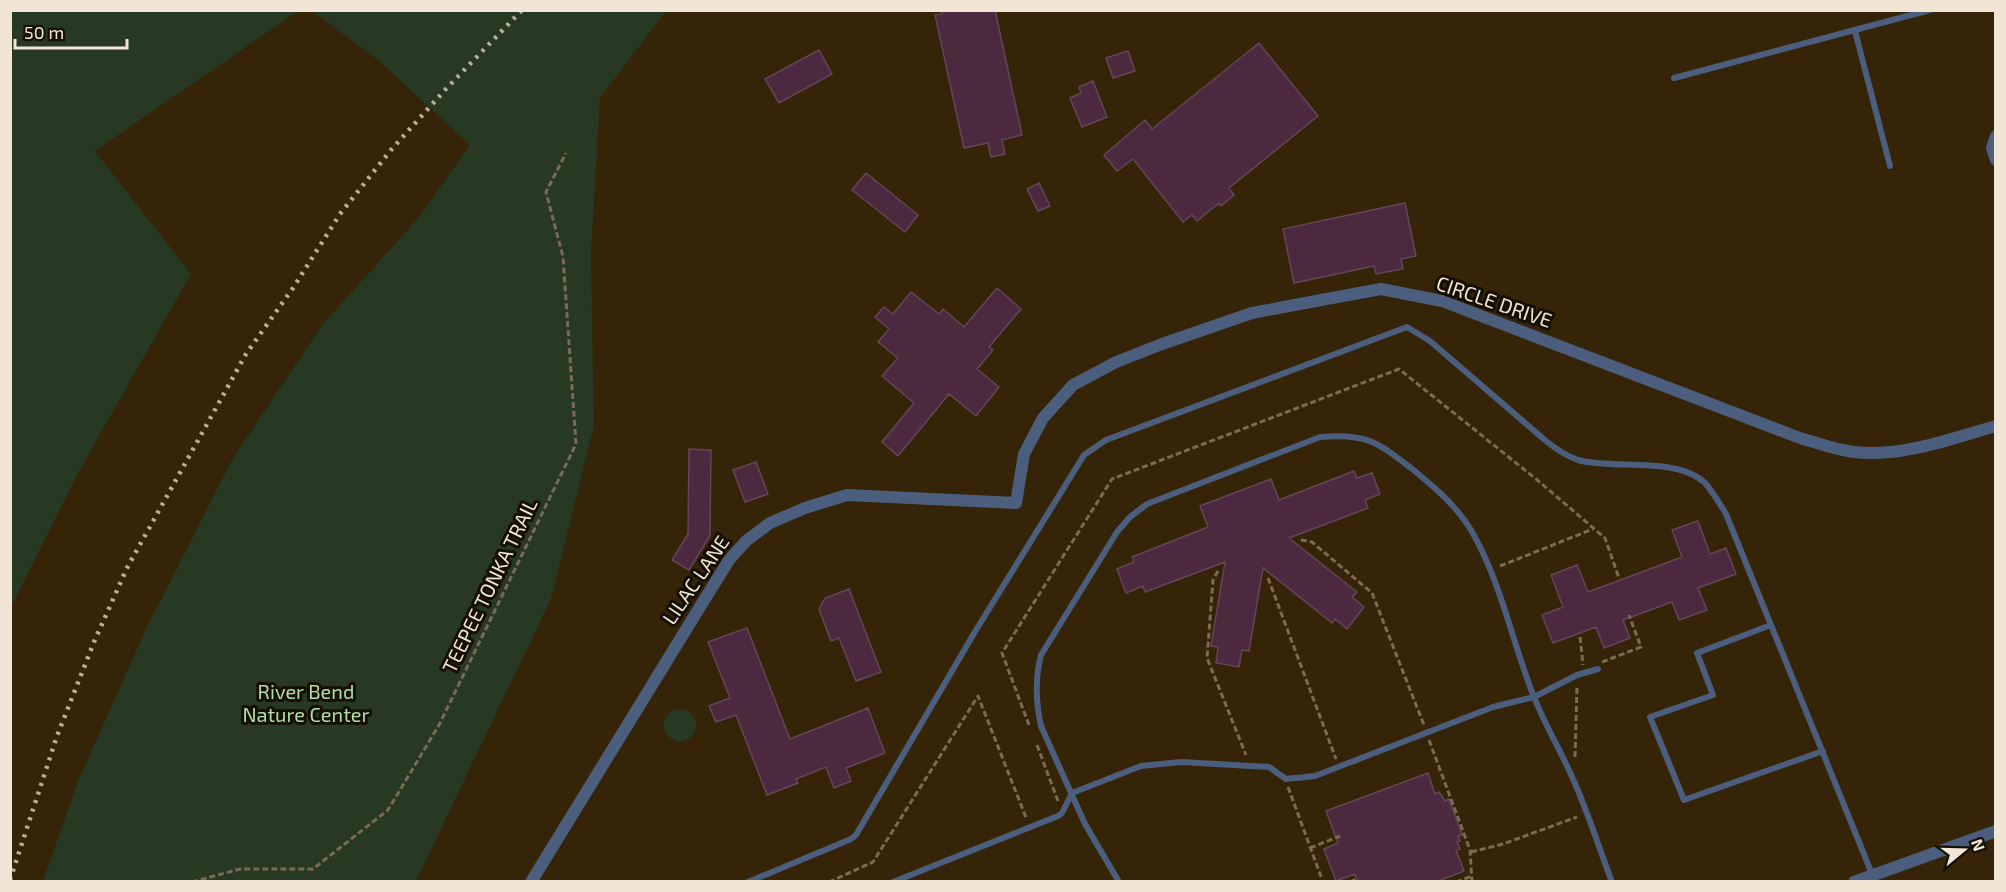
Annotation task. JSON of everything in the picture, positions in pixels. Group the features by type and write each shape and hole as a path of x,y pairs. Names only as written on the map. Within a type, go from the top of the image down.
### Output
{"street":[{"path":"1995,136 1992,148 1995,160"},
{"name":"CIRCLE DRIVE","path":"1016,503 1024,454 1043,418 1073,385 1125,358 1252,313 1381,289 1442,301 1800,438 1843,450 1872,453 1902,451 1995,426"},
{"name":"LILAC LANE","path":"531,882 729,560 746,541 770,523 805,508 847,495 1016,503"},
{"path":"1854,882 1873,878 1995,831"}],"lane":[{"path":"1674,78 1930,10"},
{"path":"1855,31 1890,166"},
{"path":"748,882 856,835 976,630 1089,450 1106,440 1407,327 1430,341 1564,454 1590,462 1671,468 1689,473 1704,482 1726,514 1873,878"},
{"path":"1119,882 1085,824 1041,726 1037,690 1041,655 1117,532 1130,517 1148,504 1320,437 1359,436 1393,455 1427,481 1455,508 1470,529 1490,570 1534,697 1574,780 1612,882"},
{"path":"1771,625 1697,652 1713,695 1650,717 1671,769 1684,800 1823,752"},
{"path":"893,882 1062,813 1072,793 1141,766 1181,762 1269,767 1286,779 1315,776 1493,707 1534,697 1577,675 1598,669"}],"path":[{"name":"TEEPEE TONKA TRAIL","path":"192,882 240,869 313,869 388,810 439,725 576,444 563,257 546,192 566,153"},
{"path":"1030,728 1002,653 1112,479 1399,369 1536,479 1605,538 1619,578"},
{"path":"1490,570 1593,529"},
{"path":"1301,540 1312,542 1372,593 1471,852 1472,882"},
{"path":"1218,571 1213,580 1207,658 1250,766"},
{"path":"1268,578 1339,767"},
{"path":"1575,757 1578,671 1641,647 1629,615"},
{"path":"1580,637 1584,669"},
{"path":"829,882 873,862 978,696 1030,827"},
{"path":"1034,738 1062,813"},
{"path":"1286,779 1323,882"},
{"path":"1471,852 1503,844 1586,813"},
{"path":"1310,848 1340,836"},
{"path":"1456,882 1472,876"},
{"path":"1350,882 1356,879"}],"green space":[{"path":"11,10 298,11 95,151 191,274 78,473 11,607"},
{"name":"River Bend Nature Center","path":"312,11 666,11 600,98 591,253 594,426 551,599 416,881 43,881 78,781 147,627 233,458 323,324 419,217 470,145 378,60"},
{"path":"680,709 691,714 696,725 691,736 680,741 669,736 664,725 669,714"}],"building":[{"path":"941,10 995,10 1022,135 1002,140 1005,154 991,157 988,143 964,148 935,15 942,14"},
{"path":"1259,43 1318,116 1229,188 1234,195 1221,206 1219,203 1197,221 1192,215 1183,222 1133,159 1117,171 1104,155 1145,120 1152,129"},
{"path":"819,50 832,74 779,103 765,79"},
{"path":"1128,51 1135,71 1113,78 1106,58"},
{"path":"1093,81 1107,117 1082,127 1070,98 1081,93 1079,87"},
{"path":"866,173 918,215 905,232 852,190"},
{"path":"1039,183 1050,206 1038,211 1027,189"},
{"path":"1405,203 1416,256 1401,259 1403,269 1376,274 1374,266 1294,283 1283,229"},
{"path":"997,288 1021,309 989,347 993,350 977,369 999,387 976,416 949,394 898,456 882,442 914,403 882,376 898,358 878,342 889,329 875,317 884,307 893,314 911,292 939,314 943,309 964,327"},
{"path":"689,449 711,450 710,536 689,570 672,560 688,534"},
{"path":"756,462 768,494 745,502 733,470"},
{"path":"1354,471 1357,478 1372,473 1380,494 1365,500 1368,508 1289,538 1357,592 1352,597 1364,607 1347,629 1335,619 1332,623 1263,568 1249,651 1242,650 1239,667 1216,663 1218,647 1211,646 1225,562 1145,592 1143,586 1126,593 1117,569 1134,562 1132,557 1208,527 1200,506 1271,479 1279,500"},
{"path":"1698,521 1710,554 1726,548 1736,574 1698,588 1707,610 1679,620 1672,602 1623,620 1630,638 1604,648 1596,627 1553,643 1542,615 1563,607 1551,575 1577,565 1588,592 1682,557 1672,530"},
{"path":"849,589 881,672 856,681 839,638 831,641 819,609 825,598"},
{"path":"747,628 790,739 868,708 885,753 846,768 851,781 834,788 826,767 796,779 798,783 767,795 736,715 716,722 709,706 730,698 708,642"},
{"path":"1428,773 1435,794 1439,792 1445,801 1449,799 1462,835 1458,836 1460,841 1457,842 1460,849 1456,850 1464,871 1436,882 1358,882 1355,874 1336,881 1324,849 1338,843 1326,811"}],"railway":[{"path":"10,880 57,736 94,642 127,568 246,354 293,288 340,214 391,150 522,10"}]}
